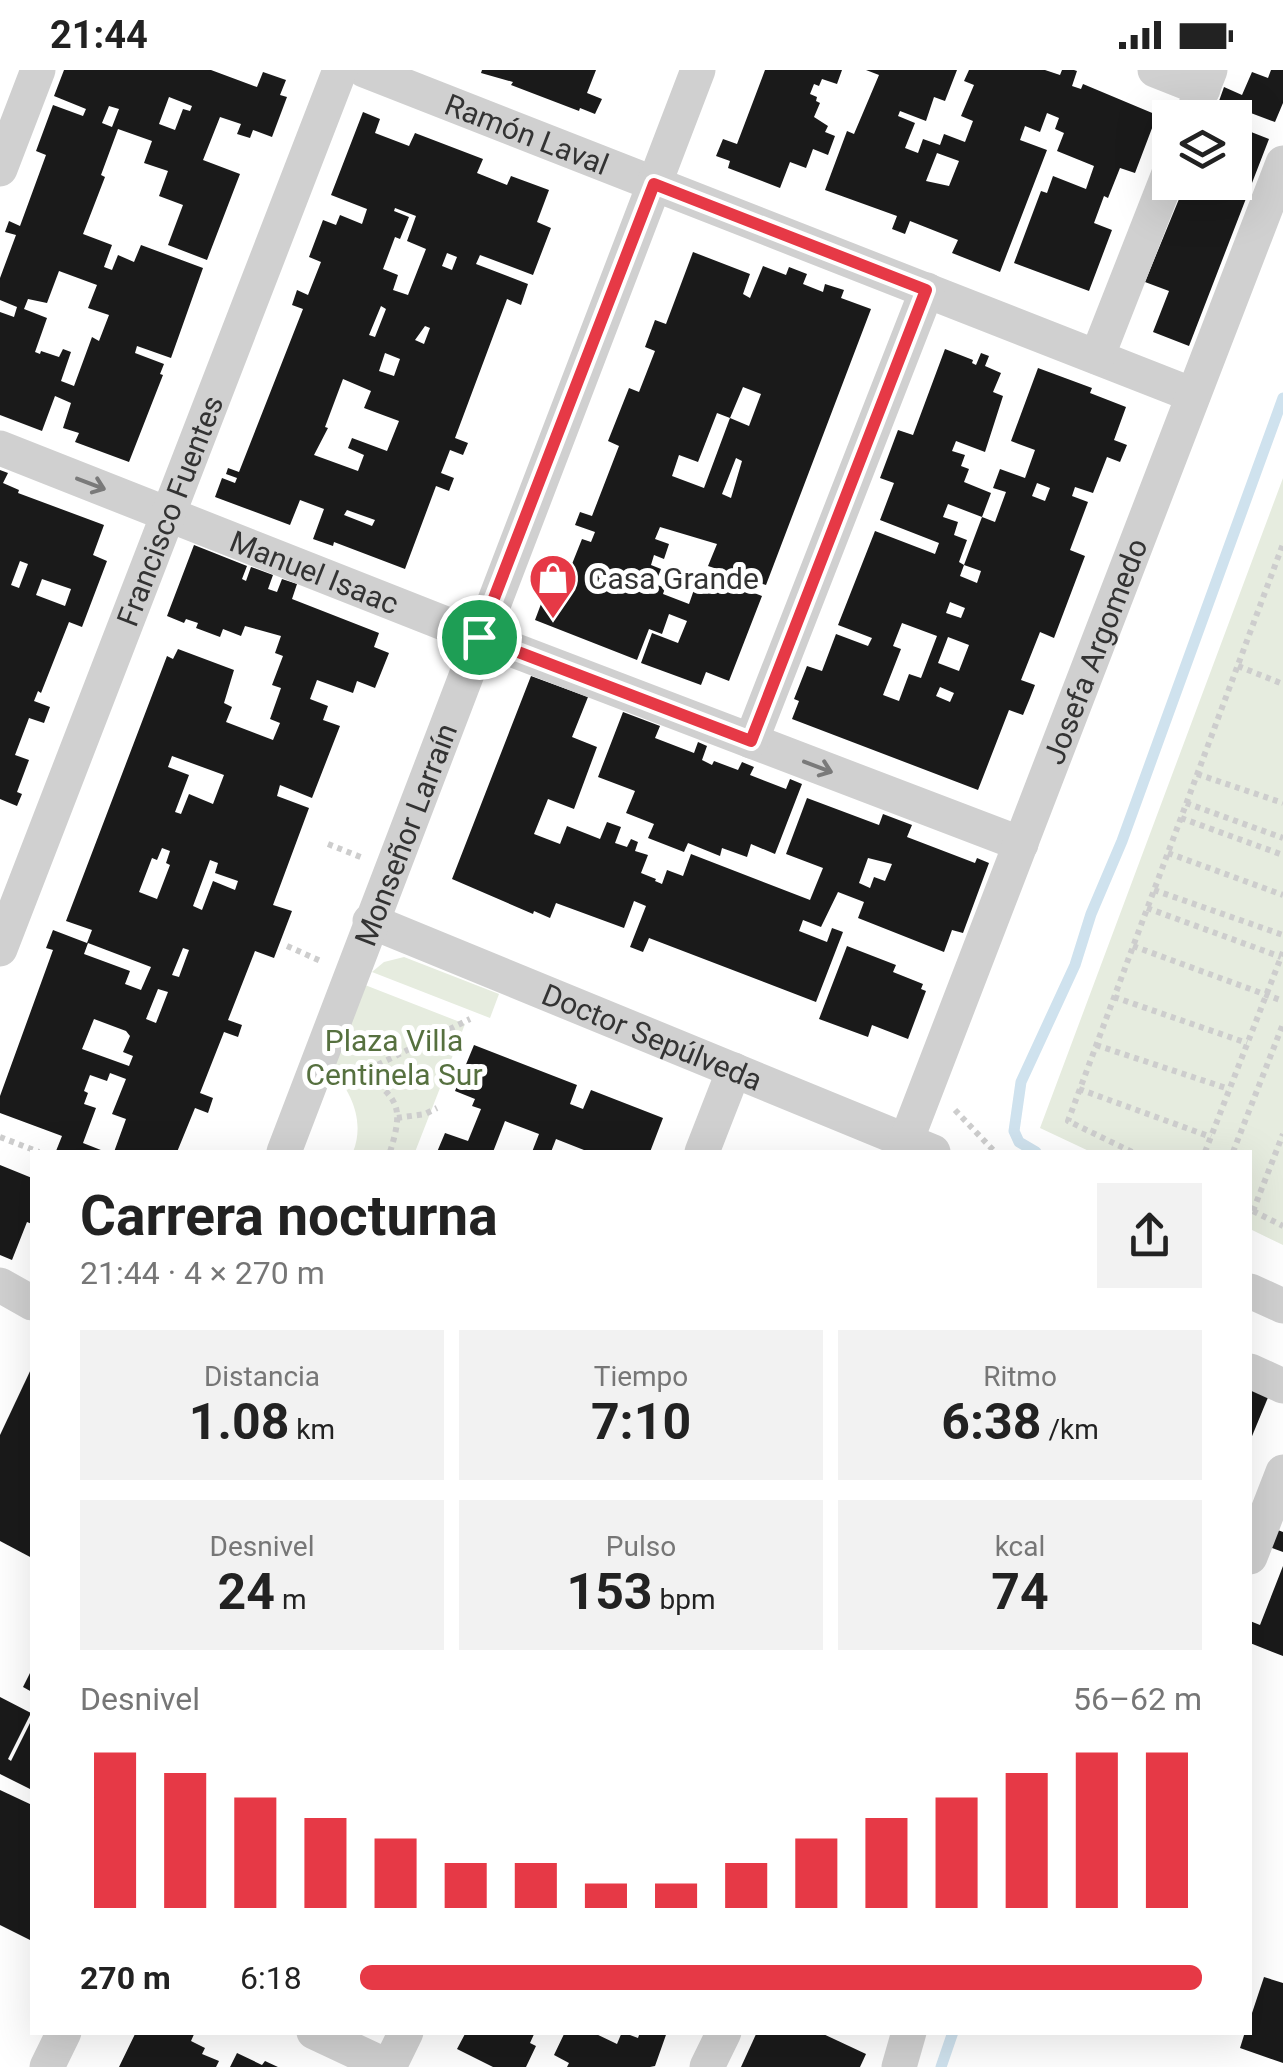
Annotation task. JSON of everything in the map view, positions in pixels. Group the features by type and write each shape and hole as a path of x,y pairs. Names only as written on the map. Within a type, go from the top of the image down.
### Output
{"street":[{"path":"0,169 38,70"},
{"name":"Francisco Fuentes","path":"0,950 340,70"},
{"name":"Ramón Laval","path":"364,70 1194,395"},
{"name":"Monseñor Larraín","path":"285,1150 698,70"},
{"path":"1155,70 1202,92"},
{"name":"Josefa Argomedo","path":"920,1147 1021,844 1283,163"},
{"path":"1096,357 1159,200"},
{"path":"751,741 926,290"},
{"name":"Manuel Isaac","path":"0,448 1021,844"},
{"name":"Doctor Sepúlveda","path":"370,922 920,1147"},
{"path":"703,1150 734,1070"},
{"path":"0,1285 30,1302"},
{"path":"1252,1292 1283,1306"},
{"path":"1252,1372 1283,1386"},
{"path":"1252,1553 1283,1472"},
{"path":"47,2067 63,2035"},
{"path":"320,2035 389,2067 405,2035"},
{"path":"707,2067 723,2035"},
{"path":"899,2067 909,2035"}],"path":[{"path":"1128,1150 1068,1121 1283,544"},
{"path":"1238,666 1283,684"},
{"path":"1197,774 1283,803"},
{"path":"1186,803 1283,838"},
{"path":"1180,818 1283,855"},
{"path":"328,844 368,861"},
{"path":"1168,853 1283,895"},
{"path":"1154,890 1283,935"},
{"path":"1147,908 1282,954 1206,1150"},
{"path":"287,946 328,964"},
{"path":"1133,946 1283,1001"},
{"path":"1114,997 1248,1043"},
{"path":"343,1082 470,1018"},
{"path":"1234,1150 1283,1024"},
{"path":"1096,1045 1229,1090"},
{"path":"362,1072 386,1088 395,1104 398,1126 391,1150"},
{"path":"1080,1090 1211,1137"},
{"path":"951,1106 993,1150"},
{"path":"397,1118 437,1108"},
{"path":"1252,1208 1283,1134"},
{"path":"0,1137 34,1150"},
{"path":"1252,1210 1283,1226"}],"green space":[{"path":"1283,478 1283,1245 1252,1230 1252,1150 1087,1150 1040,1128"},
{"path":"404,957 499,994 490,1018 372,972 384,962"},
{"name":"Plaza Villa Centinela Sur","path":"365,985 465,1024 416,1150 354,1150 358,1130 354,1108 331,1069"}],"building":[{"path":"64,70 211,70 257,87 263,72 286,80 280,95 287,97 272,137 253,130 250,138 237,134 241,124 220,117 203,160 240,174 207,260 168,245 183,205 159,196 168,171 144,163 152,141 118,129 83,234 112,245 104,267 112,270 118,255 134,262 141,245 203,268 171,358 137,346 135,353 164,364 129,462 75,442 79,433 63,428 71,403 55,396 42,431 0,415 0,312 14,317 17,307 0,300 0,278 16,235 5,232 9,221 20,226 46,155 36,151 53,105 83,116 86,109 54,96","holes":["169,97 192,106 190,111 183,109 175,130 159,124","109,106 119,109 112,127 102,123","59,271 97,285 88,308 109,315 99,341 92,337 74,386 61,381 71,352 63,349 59,357 35,352 47,318 24,309 28,299 47,303"]},
{"path":"596,70 587,93 602,99 595,114 580,108 579,111 511,85 513,82 481,73"},
{"path":"765,70 842,70 837,84 822,79 819,86 814,84 810,94 820,103 814,117 828,126 825,132 835,136 828,155 813,149 806,168 790,162 780,188 728,168 730,161 716,156 723,139 737,144"},
{"path":"866,70 957,70 945,101 934,97 926,121 900,111 898,116 915,123 905,148 918,153 923,139 940,145 944,134 965,142 973,121 961,116 974,85 964,81 969,70 1045,70 1060,75 1062,70 1074,70 1077,71 1072,86 1081,89 1083,84 1152,113 1152,128 1135,173 1120,168 1094,223 1112,230 1089,291 1014,263 1041,191 1047,193 1053,176 1086,189 1094,166 1057,151 1064,133 1055,129 1059,118 1047,113 1040,132 1025,126 1020,140 1047,150 1000,272 952,253 958,240 910,221 905,234 892,229 897,216 825,190 847,131 854,134 879,75","holes":["937,153 959,161 949,186 926,181"]},
{"path":"1271,70 1283,70 1283,103 1275,122 1252,113 1252,100 1219,100 1224,87 1242,95 1252,72 1268,78"},
{"path":"363,112 380,119 375,133 409,146 415,133 483,159 477,173 507,185 511,176 549,190 537,222 551,228 533,275 480,255 476,264 528,284 521,305 507,299 455,438 468,443 463,455 450,450 441,473 454,478 449,491 436,486 405,569 334,542 333,546 313,539 324,509 300,500 290,525 215,497 222,478 235,483 237,478 226,474 228,468 239,472 303,309 292,305 297,290 308,295 321,262 309,257 323,220 336,225 340,215 362,224 367,209 331,195","holes":["395,208 416,216 407,241 426,249 408,295 393,290 398,275 383,269 395,237 400,239 409,217 394,211","447,253 457,257 452,270 442,266","381,306 386,309 375,337 369,335","425,326 430,328 424,344 415,340","385,353 400,359 394,376 379,371","343,379 371,391 364,408 399,421 387,451 352,438 348,448 364,455 358,471 314,455 328,428 325,427","347,510 375,520 372,526 344,515"]},
{"path":"1252,132 1269,139 1252,183"},
{"path":"1179,200 1245,200 1189,346 1153,332 1169,291 1145,282"},
{"path":"693,252 750,274 743,294 750,298 763,266 786,275 789,267 807,274 803,284 823,292 825,284 844,290 841,298 871,309 766,585 708,566 717,544 660,527 655,539 669,544 664,559 654,555 651,565 661,569 655,584 665,588 663,594 689,604 697,581 720,589 723,581 762,596 729,681 706,672 701,685 641,663 652,633 678,643 687,621 669,614 662,634 649,629 637,660 535,620 541,604 554,609 582,539 591,542 595,532 575,525 580,512 592,516 619,446 608,441 629,388 639,392 655,351 645,347 655,320 666,324","holes":["743,387 761,394 749,426 730,418","717,413 730,418 704,488 672,476 679,455 698,462","736,458 742,461 731,498 722,494"]},
{"path":"945,349 973,360 976,365 981,353 989,356 985,366 1001,373 993,392 1003,396 985,452 956,441 952,451 965,455 961,466 969,469 964,482 991,493 982,517 995,522 1006,492 993,488 1000,469 1025,478 1035,450 1011,441 1038,368 1092,388 1090,393 1126,407 1114,440 1127,445 1120,462 1107,457 1093,493 1075,487 1072,496 1088,502 1070,550 1085,556 1054,638 1040,632 1021,680 1035,685 1023,715 1009,710 978,790 792,719 799,701 794,699 807,666 822,671 836,634 868,646 872,638 838,625 875,531 935,554 939,543 880,520 894,483 880,478 898,430 913,435","holes":["1037,483 1050,488 1045,501 1032,496","948,504 982,517 964,565 959,562 967,540 954,535 958,522 943,517","964,565 981,571 977,583 960,576","950,602 965,608 961,618 946,613","902,623 937,636 921,678 909,674 899,701 883,695 901,649 893,646","948,637 969,645 959,671 938,663","940,687 954,693 950,702 936,696"]},
{"path":"0,470 8,473 3,483 19,490 18,493 104,525 93,555 107,561 82,627 69,622 41,693 38,691 34,701 50,707 44,723 29,718 15,755 29,760 17,792 22,794 17,806 0,799","holes":["20,561 28,564 19,588 11,585","42,579 71,589 65,606 36,595"]},
{"path":"194,545 247,566 242,579 246,581 251,567 273,575 268,589 277,592 282,579 297,584 292,599 379,633 374,647 389,653 375,688 357,681 353,693 317,680 310,699 328,706 323,720 340,726 312,798 280,785 277,796 309,808 273,905 292,911 274,958 255,951 228,1020 242,1025 238,1037 224,1032 200,1093 213,1098 208,1113 195,1108 178,1150 115,1150 126,1119 112,1114 126,1079 110,1073 107,1081 90,1075 84,1104 96,1108 83,1143 101,1150 56,1150 62,1136 0,1113 0,1096 53,950 46,948 53,930 87,943 92,930 66,921 167,656 173,659 178,649 234,670 224,703 232,707 226,722 273,740 280,723 270,719 281,688 272,685 283,656 275,653 281,636 245,626 241,636 223,629 220,637 196,628 198,623 186,619 184,623 167,616","holes":["172,756 224,775 213,804 189,794 181,814 175,812 189,775 168,767","162,848 170,851 166,863 170,865 157,899 139,892 152,858 157,860","210,860 218,863 215,873 238,881 235,890 213,881 202,910 193,906","88,943 151,967 141,990 125,984 130,971 84,954","183,948 189,950 179,977 172,975","158,989 168,992 156,1023 146,1019","94,1019 126,1031 130,1036 123,1052 133,1056 129,1066 82,1049"]},
{"path":"531,676 588,697 572,737 597,747 574,809 548,799 534,834 560,844 567,826 600,839 607,822 621,827 615,843 627,847 631,839 638,842 635,851 648,855 641,873 662,884 667,870 683,876 691,854 810,900 823,868 786,854 807,798 879,825 883,814 912,825 907,837 975,863 977,858 989,863 963,933 952,930 944,952 858,918 864,902 838,892 821,927 803,920 799,931 827,942 832,928 843,932 816,1002 649,938 643,952 630,947 646,906 634,901 624,928 556,903 550,918 534,911 533,914 452,879","holes":["868,858 892,864 885,881 874,877 870,888 859,883"]},
{"path":"623,712 660,726 655,738 694,753 698,742 707,746 702,760 712,765 714,761 738,770 742,762 754,767 750,775 786,789 790,779 802,784 775,854 751,844 747,857 722,848 720,856 688,843 684,852 648,838 654,824 626,813 635,791 598,777"},
{"path":"847,946 896,965 893,972 923,984 921,989 926,991 908,1039 872,1025 868,1037 819,1019"},
{"path":"474,1045 577,1085 570,1104 583,1109 591,1090 663,1118 651,1150 584,1150 556,1139 552,1150 533,1150 539,1134 505,1121 494,1150 438,1150 445,1133 468,1141 481,1109 472,1106 475,1099 455,1091"},
{"path":"0,1165 30,1177 30,1223 27,1222 12,1260 0,1255"},
{"path":"30,1371 30,1557 0,1541 0,1435"},
{"path":"1252,1388 1269,1395 1252,1436"},
{"path":"1275,1529 1283,1532 1283,1552 1269,1547"},
{"path":"1283,1566 1283,1656 1252,1644 1252,1622 1260,1625"},
{"path":"30,1673 30,1691 23,1687"},
{"path":"0,1697 30,1712 8,1759 11,1761 30,1723 30,1789 0,1774"},
{"path":"0,1790 30,1804 30,1940 0,1925"},
{"path":"1264,1977 1283,1983 1283,2063 1240,2048 1244,2035 1252,2035 1252,2013"},
{"path":"135,2035 194,2035 191,2041 205,2048 202,2054 219,2061 216,2067 119,2067"},
{"path":"464,2035 534,2035 530,2043 536,2046 526,2067 493,2067 457,2049"},
{"path":"564,2035 598,2035 617,2044 621,2035 666,2035 655,2066 650,2067 567,2067 569,2063 554,2055"},
{"path":"756,2035 825,2035 866,2054 860,2067 741,2067"},
{"path":"237,2053 262,2065 265,2061 278,2067 230,2067"}],"waterway":[{"path":"1033,1150 1019,1142 1014,1131 1021,1082 1075,965 1283,398"},
{"path":"941,2067 952,2035"}],"place":[{"name":"Casa Grande","path":"553,620"}],"route":[{"path":"654,184 926,290 751,741 479,637 654,184"}]}
